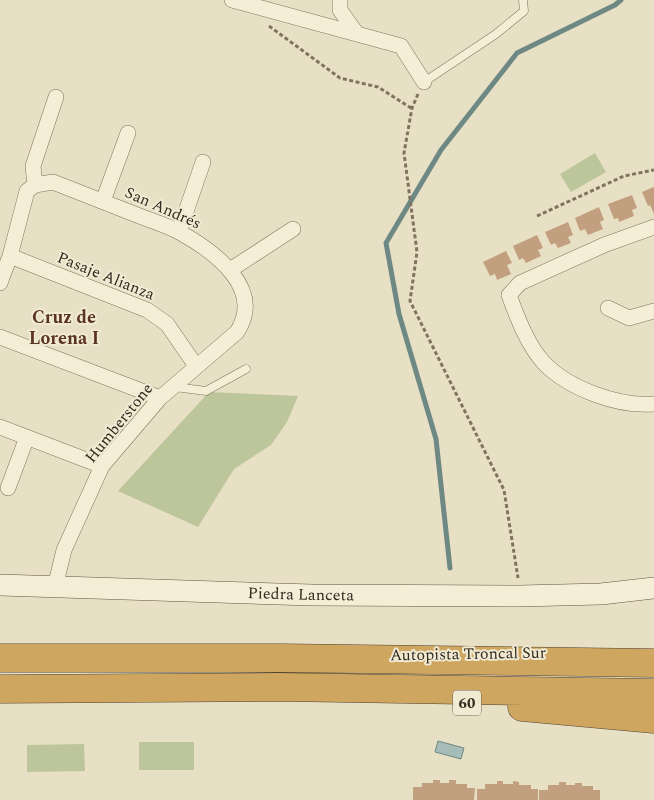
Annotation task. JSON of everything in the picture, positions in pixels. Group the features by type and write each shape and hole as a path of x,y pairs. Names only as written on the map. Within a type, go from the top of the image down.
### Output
{"highway":[{"name":"Autopista Troncal Sur","path":"281,658 581,651 654,644"},
{"name":"Autopista Troncal Sur","path":"0,658 281,658 654,663"},
{"name":"Autopista Troncal Sur","path":"0,690 279,687 654,693"},
{"name":"Autopista Troncal Sur","path":"279,687 654,719"}],"street":[{"path":"232,0 401,46 424,82"},
{"path":"340,0 340,10 357,34"},
{"path":"0,283 10,256 27,191 35,184 33,166 56,97"},
{"path":"103,201 128,133"},
{"path":"179,232 203,162"},
{"name":"San Andrés","path":"35,184 53,182 179,232 206,248 230,270 244,292 246,306"},
{"path":"654,227 604,245 520,283 509,295 518,319 544,363 572,384 613,400 654,404"},
{"path":"230,270 293,229"},
{"name":"Pasaje Alianza","path":"10,256 147,310 166,324 196,366"},
{"name":"Humberstone","path":"56,587 64,550 102,466 160,398 237,332 244,321 246,306"},
{"path":"608,308 628,318 654,311"},
{"path":"0,337 160,398"},
{"path":"0,427 102,466"},
{"path":"8,488 27,437"},
{"name":"Piedra Lanceta","path":"0,585 312,595 520,596 601,594 654,588"}],"lane":[{"path":"424,82 496,34 524,11 523,0"},
{"path":"173,387 206,391 246,369"}],"path":[{"path":"265,24 340,78 378,87 412,108"},
{"path":"424,82 412,108 404,153 417,252 410,301 504,490 520,596"},
{"path":"537,216 624,176 654,170"}],"green space":[{"path":"595,153 606,172 571,192 560,174"},
{"path":"209,392 298,396 287,422 271,445 234,469 198,527 118,491"},
{"path":"139,742 194,742 194,770 139,770"},
{"path":"84,744 85,771 27,772 27,745"}],"water":[{"path":"438,741 464,748 461,759 435,752"}],"building":[{"path":"654,187 654,214 642,192"},
{"path":"632,195 637,208 632,210 634,216 619,222 618,218 614,219 608,204"},
{"path":"599,207 604,220 600,222 603,229 588,235 585,229 580,231 575,218"},
{"path":"568,222 573,235 568,237 571,243 558,248 555,243 551,245 545,232"},
{"path":"537,235 543,248 538,250 541,256 526,263 523,258 519,260 513,246"},
{"path":"506,251 512,263 507,265 511,274 497,280 495,274 490,276 483,262"},
{"path":"433,780 440,780 440,783 449,783 449,780 456,780 456,784 467,784 467,788 475,788 474,800 413,800 413,787 422,787 422,783 433,783"},
{"path":"497,781 503,781 503,784 513,784 513,781 519,782 519,785 531,785 531,789 538,789 538,800 477,800 477,789 485,789 485,784 497,784"},
{"path":"559,782 566,782 566,785 582,783 582,786 593,786 593,790 600,790 600,800 539,800 539,790 548,790 548,785 559,785"}],"waterway":[{"path":"450,568 436,439 399,314 386,243 441,150 517,53 615,5 621,0"}],"district":[{"name":"Cruz de Lorena I","path":"64,327"}]}
